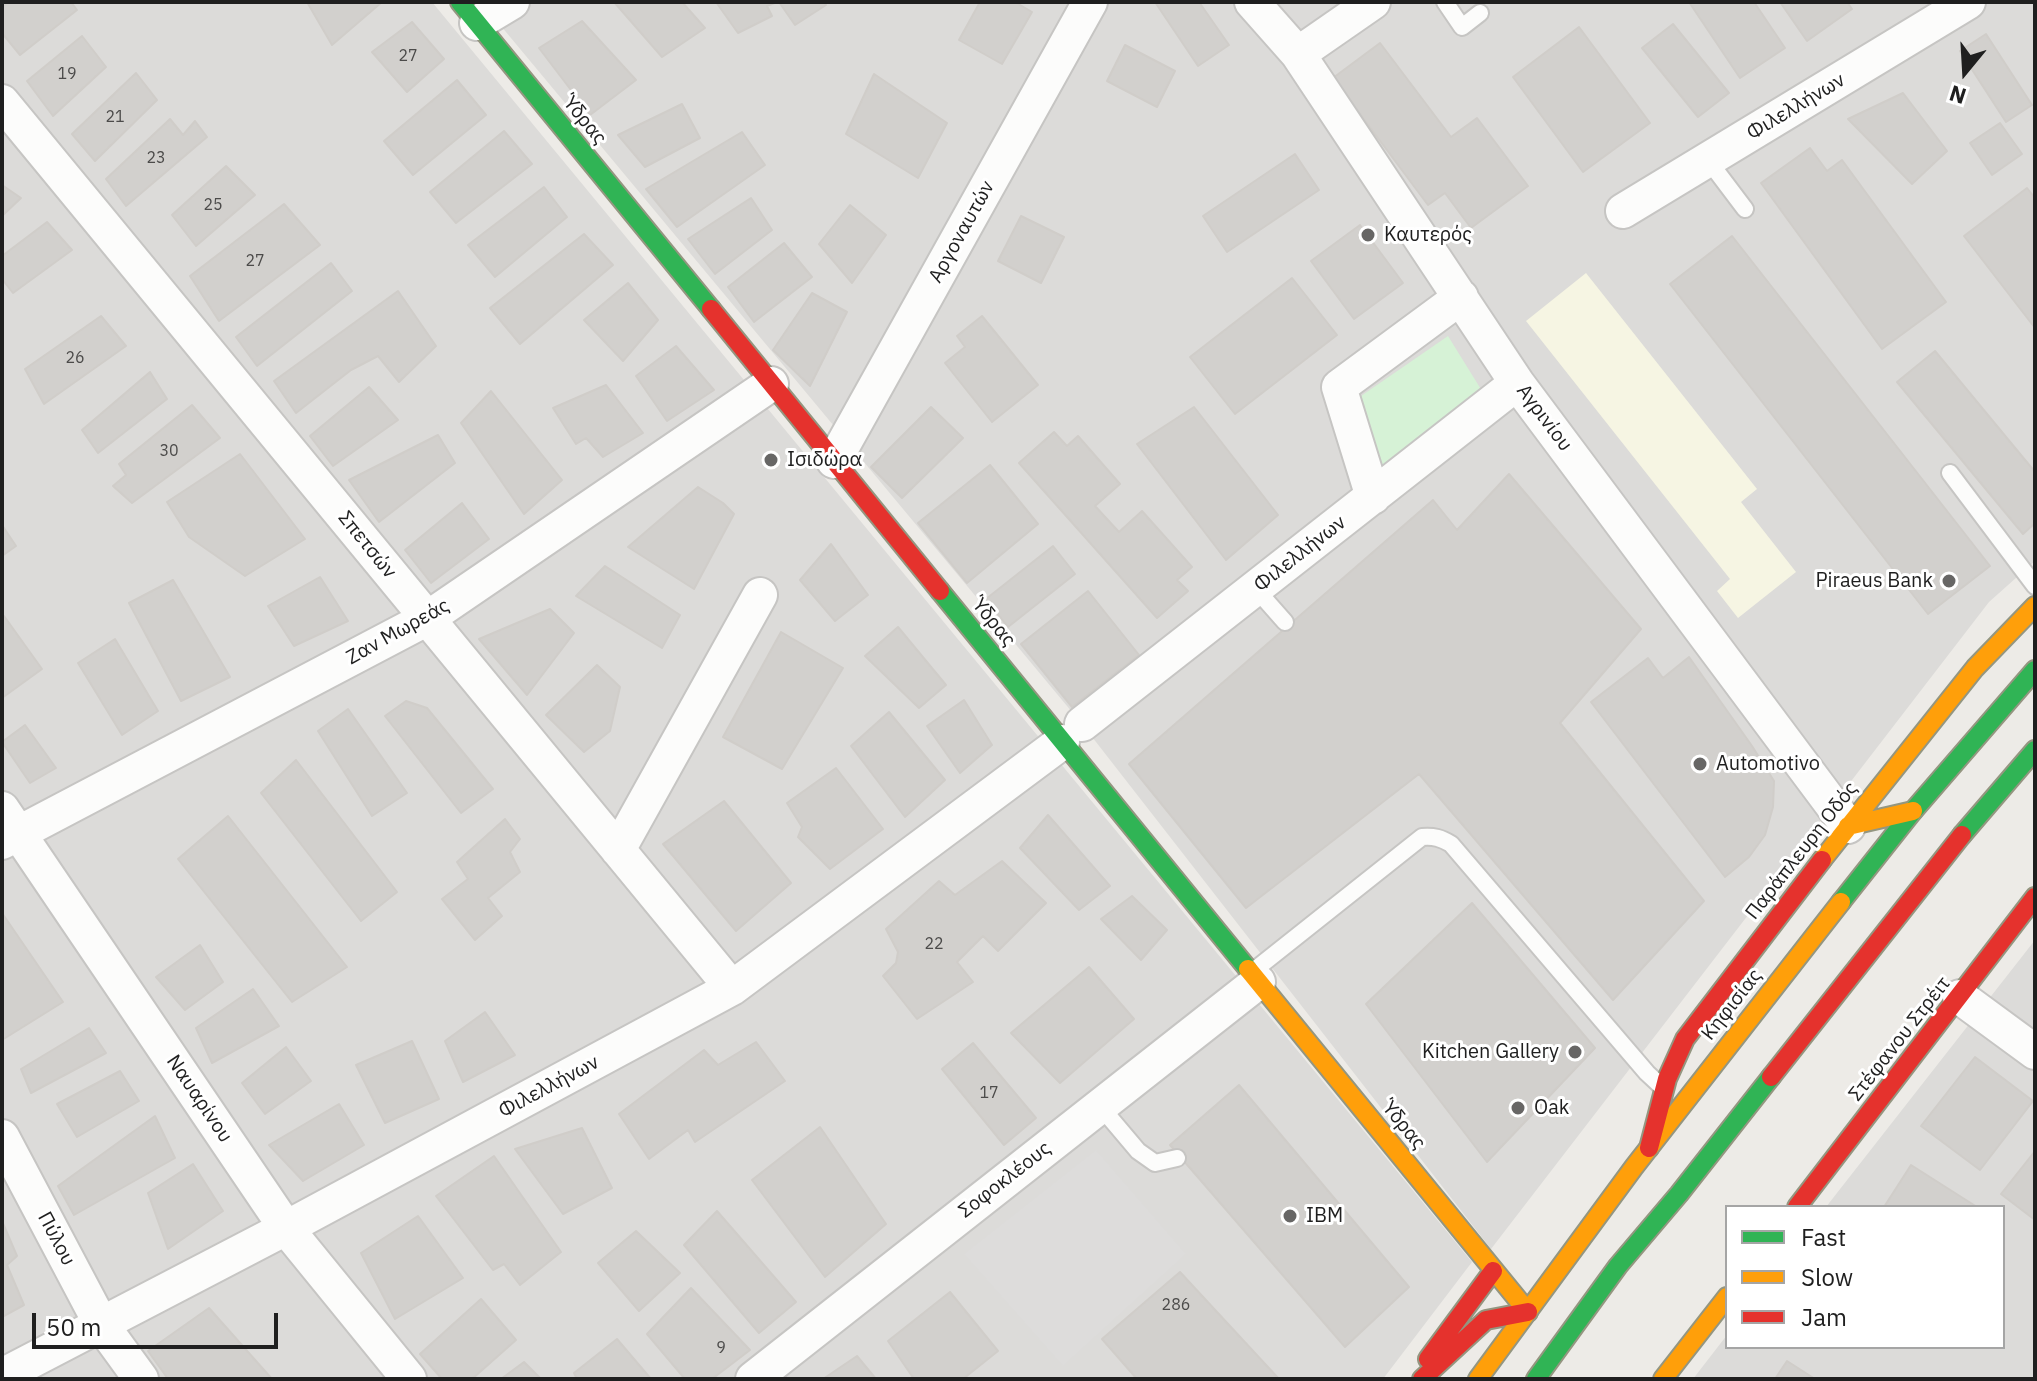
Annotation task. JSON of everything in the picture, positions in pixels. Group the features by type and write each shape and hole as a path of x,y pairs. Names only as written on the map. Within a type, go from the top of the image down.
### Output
{"street":[{"path":"468,13 512,2"},
{"name":"Αργοναυτών","path":"834,461 1090,2"},
{"name":"Αγρινίου","path":"1252,2 1298,54 1517,383 1848,826"},
{"path":"1298,54 1373,2"},
{"name":"Φιλελλήνων","path":"1623,211 1968,2"},
{"name":"Ύδρας","path":"468,13 834,461 1072,733 1254,977 1528,1312"},
{"name":"Σπετσών","path":"2,102 732,988"},
{"path":"1373,497 1339,387 1461,297"},
{"name":"Φιλελλήνων","path":"2,1376 286,1228 732,988 1072,733 1517,383"},
{"name":"Ζαν Μωρεάς","path":"8,828 428,618 771,384"},
{"path":"618,850 760,595"},
{"name":"Παράπλευρη Οδός","path":"1649,1148 1662,1087 1685,1039 1848,826 1975,668 2035,606"},
{"name":"Κηφισίας","path":"1478,1379 1649,1148 1913,811 2035,670"},
{"path":"1536,1379 1618,1266 1685,1187 1955,843 2035,750"},
{"path":"1848,826 1913,811"},
{"name":"Ναυαρίνου","path":"8,828 286,1228 409,1379"},
{"name":"Στέφανου Στρέιτ","path":"1799,1205 2035,897"},
{"name":"Σοφοκλέους","path":"776,1372 1254,977"},
{"path":"1960,997 2035,1052"},
{"name":"Πύλου","path":"2,1137 101,1324 141,1379"},
{"path":"1414,1379 1493,1271"},
{"path":"1663,1379 1725,1300"},
{"path":"1422,1379 1486,1320 1528,1312"}],"lane":[{"path":"1445,2 1462,27 1480,13"},
{"path":"1708,160 1745,209"},
{"path":"1950,473 2035,586"},
{"path":"1255,588 1285,622"},
{"path":"1254,977 1422,837 1441,838 1451,844 1662,1087"},
{"path":"1100,1106 1138,1151 1155,1163 1177,1158"}],"shaded area":[{"path":"2,2 432,2 1472,1262 1383,1379 2,1379"},
{"path":"481,2 2035,2 2035,561 1989,602 1491,1249 1082,724"},
{"path":"1586,273 1757,489 1741,502 1796,572 1738,618 1717,591 1730,579 1526,321"},
{"path":"2035,940 2035,1379 1693,1379 1725,1338 1725,1349 2005,1349 2005,1205 1828,1205"},
{"path":"1096,1150 1186,1254 1063,1366 964,1254"}],"green space":[{"path":"1448,336 1487,399 1376,489 1348,405"}],"building":[{"path":"8,2 71,2 77,10 20,55 2,33 2,7"},
{"path":"307,2 382,2 332,45"},
{"path":"614,2 682,2 705,28 662,57"},
{"path":"716,2 777,2 767,6 772,16 738,33"},
{"path":"779,2 824,2 826,5 795,25"},
{"path":"980,2 1015,2 1032,12 1002,64 959,40"},
{"path":"1155,2 1199,2 1229,45 1198,66"},
{"path":"1689,2 1754,2 1785,48 1740,78"},
{"path":"1780,2 1847,2 1852,9 1807,41"},
{"path":"582,21 636,80 590,115 539,48"},
{"path":"412,22 444,59 407,92 372,52"},
{"path":"1673,24 1729,93 1698,117 1642,48"},
{"path":"1579,27 1650,123 1583,172 1513,77"},
{"path":"1986,34 2032,105 2006,122 1960,51"},
{"path":"82,36 106,67 53,116 27,81"},
{"path":"1380,43 1451,137 1477,118 1528,186 1471,228 1445,193 1428,205 1333,78"},
{"path":"1125,45 1175,71 1157,107 1107,81"},
{"path":"136,73 157,100 95,161 72,134"},
{"path":"874,74 947,123 918,178 846,134"},
{"path":"457,80 486,115 413,175 384,141"},
{"path":"1903,93 1947,151 1912,184 1848,119"},
{"path":"682,104 700,138 645,167 618,135"},
{"path":"170,119 183,135 195,121 207,137 126,206 106,179"},
{"path":"2000,123 2022,154 1992,175 1970,143"},
{"path":"504,131 532,164 456,223 430,192"},
{"path":"742,132 765,165 677,227 646,189"},
{"path":"1810,148 1827,171 1842,160 1946,302 1882,349 1761,183"},
{"path":"1295,154 1319,190 1227,252 1203,216"},
{"path":"226,166 255,195 196,246 172,215"},
{"path":"2,185 21,198 2,216"},
{"path":"544,187 567,217 495,277 468,245"},
{"path":"2027,188 2035,198 2035,328 1964,236"},
{"path":"751,198 772,230 715,274 688,239"},
{"path":"284,204 320,245 219,321 190,276"},
{"path":"850,205 886,235 852,283 819,244"},
{"path":"1021,216 1064,237 1041,283 998,261"},
{"path":"47,222 72,250 13,293 2,279 2,256"},
{"path":"1360,225 1403,283 1354,319 1311,261"},
{"path":"584,234 613,265 520,344 490,308"},
{"path":"1732,236 1990,566 1928,614 1670,284"},
{"path":"784,243 812,277 754,322 728,287"},
{"path":"331,263 352,291 257,366 236,337"},
{"path":"1292,278 1337,335 1235,414 1190,357"},
{"path":"628,283 658,320 623,361 584,320"},
{"path":"398,291 436,346 399,382 378,356 351,370 296,413 274,381"},
{"path":"812,293 847,312 810,386 773,350"},
{"path":"101,316 126,346 44,404 25,369"},
{"path":"982,316 1038,385 992,422 945,363 965,347 957,336"},
{"path":"676,346 714,390 667,421 636,376"},
{"path":"1935,351 2035,472 2035,523 2023,534 1897,382"},
{"path":"150,372 167,399 98,453 82,430"},
{"path":"606,385 643,433 603,457 586,438 576,444 553,408"},
{"path":"369,387 398,420 333,466 310,436"},
{"path":"491,391 562,480 524,514 461,423"},
{"path":"192,405 220,438 132,503 113,486 126,475 119,464"},
{"path":"931,407 963,438 902,498 871,467"},
{"path":"1194,407 1278,515 1226,560 1137,444"},
{"path":"1054,432 1067,446 1078,436 1120,484 1095,506 1119,532 1142,511 1192,567 1177,580 1188,591 1157,618 1019,463"},
{"path":"438,435 455,463 379,522 349,480"},
{"path":"240,454 305,539 245,576 189,537 167,502"},
{"path":"990,465 1038,524 967,583 918,523"},
{"path":"1509,474 1641,629 1560,723 1704,901 1613,1000 1419,774 1246,908 1129,764 1433,500 1457,530"},
{"path":"698,487 734,514 694,589 628,547"},
{"path":"462,503 489,539 431,583 405,550"},
{"path":"2,525 16,546 2,556"},
{"path":"831,544 868,595 835,621 800,580"},
{"path":"1053,546 1075,574 1008,627 986,599"},
{"path":"605,566 680,615 662,648 576,596"},
{"path":"320,577 348,621 294,646 268,606"},
{"path":"173,580 230,677 181,701 129,603"},
{"path":"1088,591 1139,655 1072,707 1021,644"},
{"path":"550,609 574,633 527,695 479,639"},
{"path":"2,617 42,669 2,698"},
{"path":"898,627 946,685 919,708 865,656"},
{"path":"781,632 843,668 782,769 723,737"},
{"path":"115,639 158,711 122,735 78,663"},
{"name":"Automotivo","path":"1689,657 1774,781 1773,807 1765,835 1749,857 1725,877 1591,702 1648,658 1663,678"},
{"path":"597,665 620,687 610,731 584,752 546,715"},
{"path":"964,700 992,745 960,773 927,726"},
{"path":"406,701 427,708 493,789 461,813 385,716"},
{"path":"348,709 407,793 372,816 318,731"},
{"path":"889,712 945,780 905,817 851,746"},
{"path":"25,725 56,768 30,783 2,742"},
{"path":"296,760 397,892 361,921 261,793"},
{"path":"836,768 883,829 830,869 798,837 802,827 787,803"},
{"path":"724,801 791,883 736,931 663,844"},
{"path":"1048,815 1110,886 1079,910 1020,848"},
{"path":"228,816 347,967 292,1002 178,859"},
{"path":"505,819 520,839 510,852 520,872 488,898 502,916 475,940 442,899 468,879 457,862"},
{"path":"1002,861 1046,903 998,951 983,936 957,962 973,982 917,1019 883,976 896,963 898,952 886,929 939,881 955,895"},
{"path":"1132,896 1167,930 1141,960 1101,919"},
{"path":"1472,903 1595,1048 1487,1162 1366,1004"},
{"path":"2,913 63,1002 2,1040"},
{"path":"200,945 223,982 185,1010 156,977"},
{"path":"1089,967 1134,1019 1060,1083 1011,1033"},
{"path":"253,989 279,1026 212,1063 196,1028"},
{"path":"485,1012 515,1055 463,1082 445,1041"},
{"path":"89,1028 106,1053 31,1093 21,1069"},
{"path":"412,1041 439,1099 385,1123 356,1065"},
{"path":"756,1042 785,1081 695,1142 688,1130 649,1159 619,1114 704,1050 718,1065"},
{"path":"973,1043 1036,1118 1004,1145 942,1069"},
{"path":"286,1047 311,1081 265,1114 242,1083"},
{"path":"1975,1057 2033,1101 1980,1170 1921,1126"},
{"path":"120,1071 139,1101 77,1137 57,1104"},
{"name":"IBM","path":"1239,1085 1409,1287 1345,1347 1170,1145"},
{"path":"339,1104 364,1145 303,1181 269,1145"},
{"path":"155,1116 175,1158 74,1215 58,1186"},
{"path":"820,1127 886,1224 825,1277 752,1180"},
{"path":"582,1128 612,1188 563,1214 515,1149"},
{"path":"2035,1151 2035,1220 2001,1194"},
{"path":"494,1156 561,1252 520,1285 504,1264 493,1270 436,1196"},
{"path":"193,1164 223,1211 168,1249 148,1193"},
{"path":"1911,1165 1974,1205 1885,1205"},
{"path":"717,1211 796,1302 759,1333 684,1245"},
{"path":"418,1216 463,1278 395,1319 361,1253"},
{"path":"2,1221 17,1256 7,1265 24,1305 2,1317"},
{"path":"636,1231 680,1273 639,1311 598,1263"},
{"path":"1180,1272 1279,1379 1137,1379 1102,1339"},
{"path":"691,1288 750,1350 712,1379 685,1379 647,1334"},
{"path":"950,1292 998,1351 963,1379 914,1379 888,1341"},
{"path":"481,1299 516,1340 472,1379 442,1379 420,1354"},
{"path":"209,1308 272,1379 168,1379 148,1351"},
{"path":"617,1339 651,1379 577,1379 574,1373"},
{"path":"857,1356 876,1379 823,1379"},
{"path":"1787,1361 1815,1379 1775,1379"},
{"path":"524,1362 541,1379 501,1379"}],"traffic: fast":[{"path":"460,2 711,309"},
{"path":"940,591 1248,969"},
{"path":"1841,902 1913,811 2035,670"},
{"path":"1962,835 2035,750"},
{"path":"1536,1379 1618,1266 1771,1077"}],"traffic: slow":[{"path":"1822,860 1975,668 2035,606"},
{"path":"1848,826 1913,811"},
{"path":"1478,1379 1634,1167 1841,902"},
{"path":"1248,969 1528,1312"},
{"path":"1663,1379 1725,1300"}],"traffic: jam":[{"path":"711,309 940,591"},
{"path":"1771,1077 1962,835"},
{"path":"1649,1148 1667,1079 1685,1039 1822,860"},
{"path":"1799,1205 2035,897"},
{"path":"1428,1359 1493,1271"},
{"path":"1422,1379 1486,1320 1528,1312"}],"place":[{"name":"Καυτερός","path":"1368,235"},
{"name":"Ισιδώρα","path":"771,460"},
{"name":"Piraeus Bank","path":"1949,581"},
{"name":"Automotivo","path":"1700,764"},
{"name":"Kitchen Gallery","path":"1575,1052"},
{"name":"Oak","path":"1518,1108"},
{"name":"IBM","path":"1290,1216"}]}
